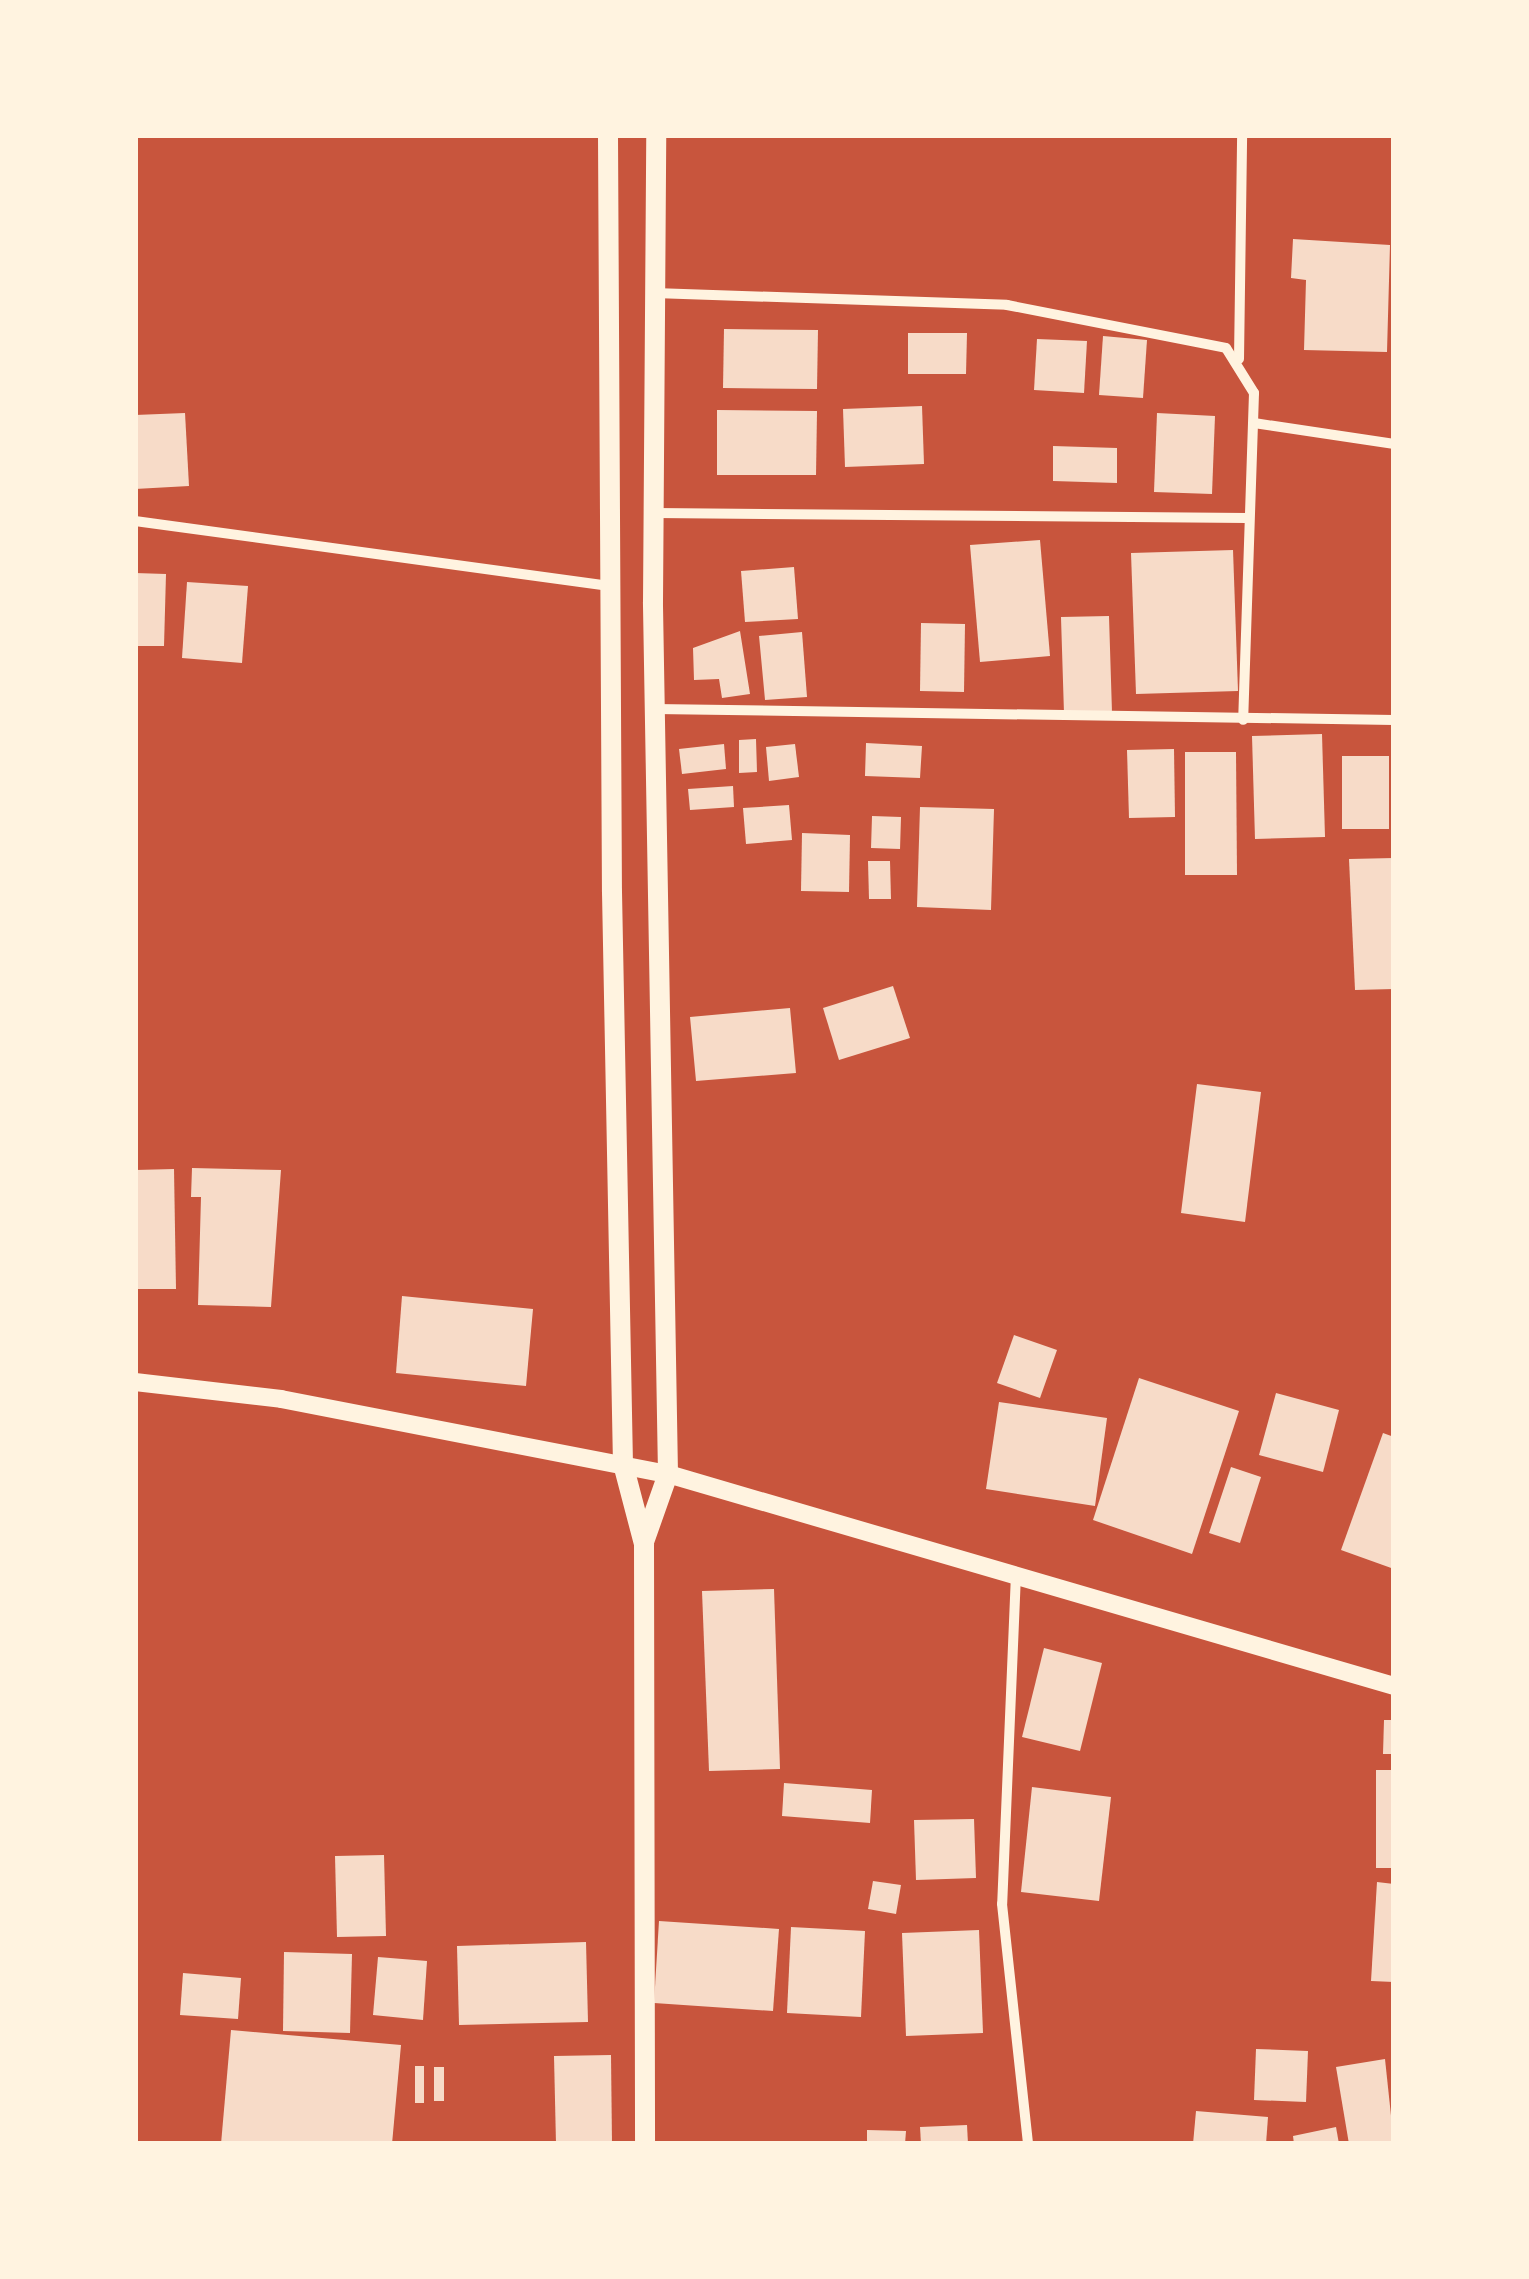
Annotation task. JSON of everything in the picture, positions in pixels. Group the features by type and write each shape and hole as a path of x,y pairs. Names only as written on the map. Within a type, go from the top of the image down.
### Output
{"main road":[{"path":"608,135 610,586 623,1464 644,1544 645,2144"},
{"path":"644,1544 668,1474 655,709 656,135"}],"street":[{"path":"1242,135 1239,360 1254,423 1247,518 1243,720"},
{"path":"654,292 1007,305 1192,338 1239,360"},
{"path":"1254,423 1394,444"},
{"path":"654,513 1247,518"},
{"path":"135,521 610,586"},
{"path":"655,709 1394,720"},
{"path":"135,1382 281,1399 668,1474 1394,1686"},
{"path":"1016,1574 1002,1904 1028,2144"}],"building":[{"path":"1293,239 1390,245 1387,352 1304,350 1306,280 1291,278"},
{"path":"724,329 818,330 817,389 723,388"},
{"path":"908,333 967,333 966,374 908,374"},
{"path":"1103,336 1147,340 1143,398 1099,395"},
{"path":"1037,339 1087,341 1084,393 1034,390"},
{"path":"922,406 924,464 845,467 843,409"},
{"path":"717,410 817,411 816,475 717,475"},
{"path":"185,413 189,486 135,489 135,415"},
{"path":"1157,413 1215,416 1212,494 1154,492"},
{"path":"1053,446 1117,448 1117,483 1053,481"},
{"path":"1040,540 1050,656 980,662 970,545"},
{"path":"1233,550 1238,691 1136,694 1131,553"},
{"path":"794,567 798,619 745,622 741,571"},
{"path":"135,573 166,574 164,646 135,646"},
{"path":"187,582 248,586 242,663 182,658"},
{"path":"1109,616 1112,713 1064,714 1061,617"},
{"path":"921,623 965,624 964,692 920,691"},
{"path":"740,631 750,694 722,698 719,679 694,680 693,648"},
{"path":"802,632 807,697 765,700 759,636"},
{"path":"1322,734 1325,837 1255,839 1252,736"},
{"path":"756,739 757,772 739,773 739,740"},
{"path":"866,743 922,746 920,778 865,776"},
{"path":"724,744 726,769 682,774 679,749"},
{"path":"795,744 799,777 769,781 766,747"},
{"path":"1174,749 1175,817 1129,818 1127,750"},
{"path":"1185,752 1236,752 1237,875 1185,875"},
{"path":"1342,756 1389,756 1389,829 1342,829"},
{"path":"733,786 734,807 690,810 688,789"},
{"path":"789,805 792,840 746,844 743,808"},
{"path":"920,807 994,809 991,910 917,907"},
{"path":"872,816 901,817 900,849 871,848"},
{"path":"802,833 850,835 849,892 801,891"},
{"path":"1394,858 1394,989 1355,990 1349,859"},
{"path":"868,861 890,861 891,899 869,899"},
{"path":"893,986 910,1038 839,1060 823,1008"},
{"path":"790,1008 796,1073 696,1081 690,1017"},
{"path":"1197,1084 1261,1092 1245,1222 1181,1213"},
{"path":"192,1168 281,1170 271,1307 198,1305 201,1197 191,1197"},
{"path":"174,1169 176,1289 135,1289 135,1170"},
{"path":"402,1296 533,1309 526,1386 396,1373"},
{"path":"1014,1335 1057,1350 1040,1398 997,1383"},
{"path":"1139,1378 1239,1411 1192,1554 1093,1520"},
{"path":"1276,1393 1339,1410 1323,1472 1259,1455"},
{"path":"999,1402 1107,1418 1095,1506 986,1489"},
{"path":"1383,1433 1394,1437 1394,1569 1341,1550"},
{"path":"1231,1467 1261,1477 1240,1543 1209,1533"},
{"path":"774,1589 780,1769 709,1771 702,1591"},
{"path":"1044,1648 1102,1663 1080,1751 1022,1737"},
{"path":"1384,1720 1394,1720 1394,1754 1383,1754"},
{"path":"1376,1770 1394,1770 1394,1868 1376,1868"},
{"path":"784,1783 872,1790 870,1823 782,1816"},
{"path":"1032,1787 1111,1797 1099,1901 1021,1892"},
{"path":"974,1819 976,1878 916,1880 914,1820"},
{"path":"384,1855 386,1936 337,1937 335,1856"},
{"path":"873,1881 901,1885 896,1914 868,1909"},
{"path":"1377,1882 1394,1884 1394,1982 1371,1981"},
{"path":"659,1921 779,1929 773,2011 654,2003"},
{"path":"791,1927 865,1931 861,2017 787,2013"},
{"path":"979,1930 983,2033 906,2036 902,1933"},
{"path":"586,1942 588,2022 459,2025 457,1946"},
{"path":"284,1952 352,1954 350,2033 283,2031"},
{"path":"378,1957 427,1961 423,2020 373,2015"},
{"path":"183,1973 241,1978 238,2019 180,2015"},
{"path":"231,2030 401,2045 392,2144 221,2144"},
{"path":"1256,2049 1308,2051 1306,2102 1254,2100"},
{"path":"611,2055 612,2144 556,2144 554,2056"},
{"path":"1385,2059 1394,2144 1349,2144 1336,2067"},
{"path":"415,2066 424,2066 424,2103 415,2103"},
{"path":"434,2067 444,2067 444,2101 434,2101"},
{"path":"1196,2111 1268,2117 1266,2144 1193,2144"},
{"path":"967,2125 968,2144 921,2144 920,2127"},
{"path":"1336,2127 1339,2144 1294,2144 1293,2136"},
{"path":"867,2130 906,2131 905,2144 867,2144"}]}
